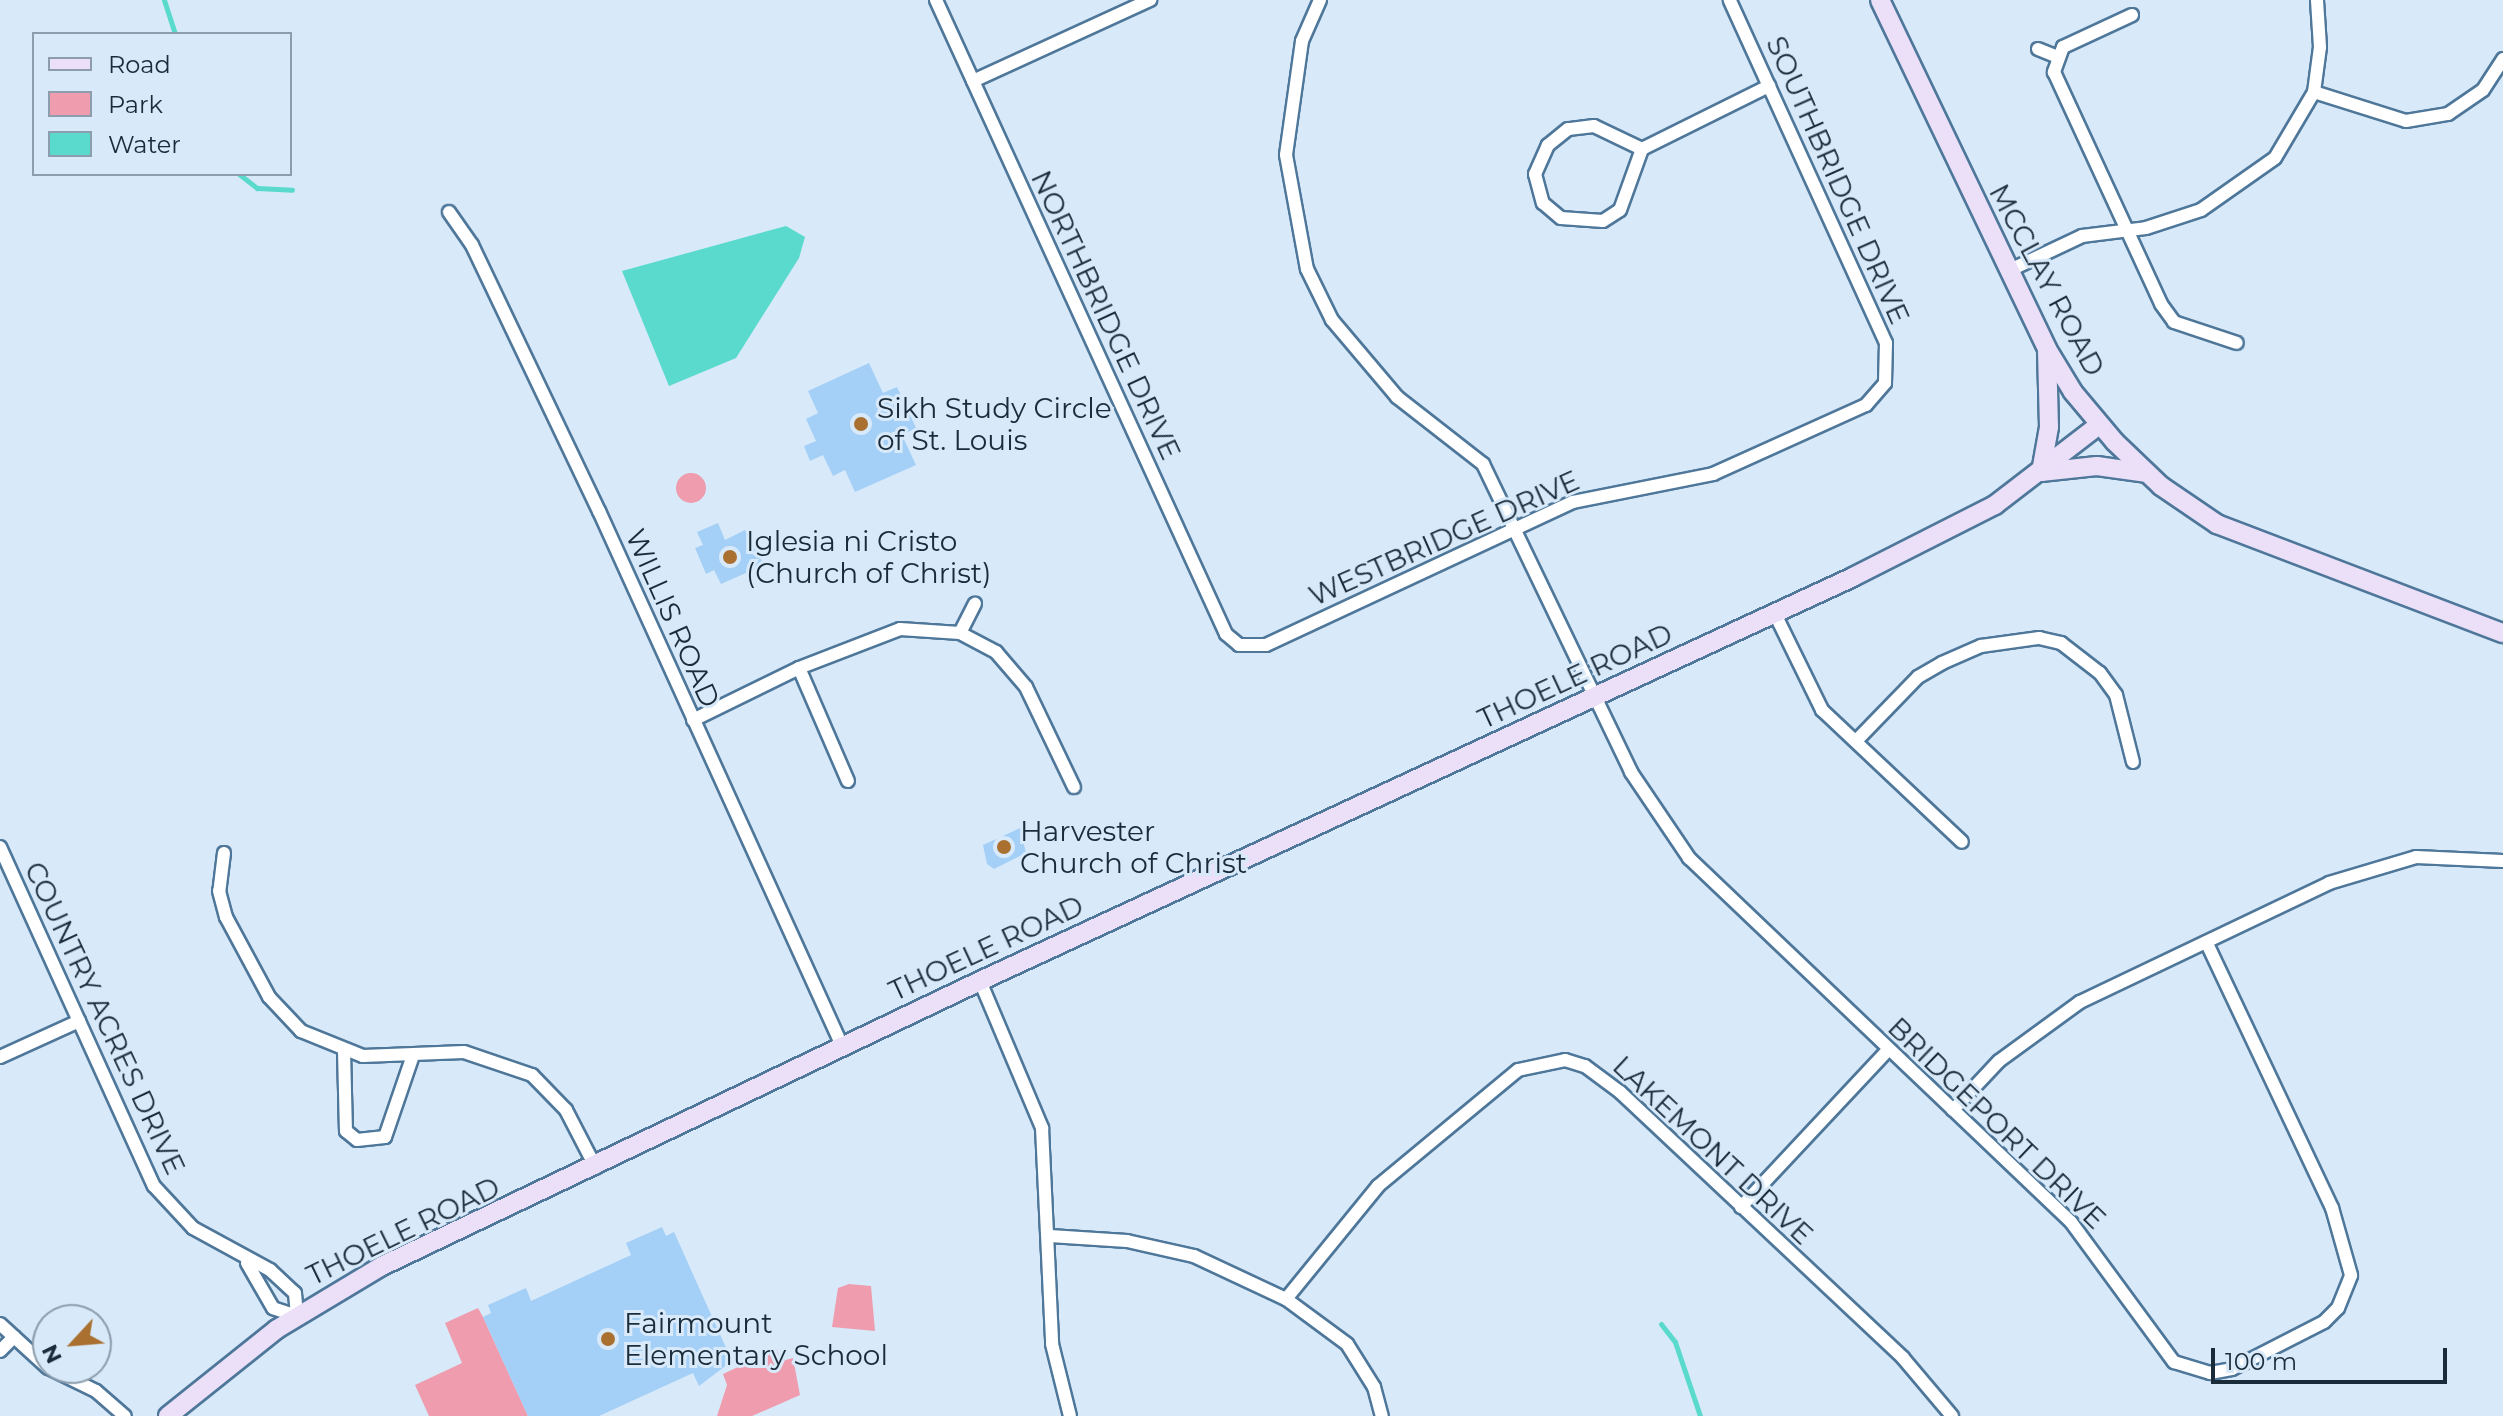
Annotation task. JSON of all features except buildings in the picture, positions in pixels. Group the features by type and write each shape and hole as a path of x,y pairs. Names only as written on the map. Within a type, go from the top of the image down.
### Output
{"main road":[{"name":"MCCLAY ROAD","path":"1880,0 2047,349 2099,425 2146,473 2249,539 2503,633"},
{"path":"2047,349 2049,427 2041,472 2097,466 2146,473"},
{"name":"THOELE ROAD","path":"168,1416 297,1316 382,1266 596,1168 980,981 1775,614 1995,505 2099,425"}],"street":[{"name":"NORTHBRIDGE DRIVE","path":"936,0 1226,634 1239,645"},
{"path":"973,81 1150,0"},
{"name":"SOUTHBRIDGE DRIVE","path":"1730,0 1886,343 1885,383"},
{"path":"2008,271 2082,236 2128,230 2201,210 2244,185 2289,140 2314,92 2320,47 2317,0"},
{"name":"BRIDGEPORT DRIVE","path":"1318,1 1291,92 1286,155 1307,269 1360,359 1483,464 1648,803 1689,858 2071,1222 2174,1362 2210,1373 2232,1369 2324,1322 2348,1291 2351,1257 2206,942"},
{"path":"2055,56 2132,15"},
{"path":"2038,49 2055,56"},
{"path":"2055,56 2054,72 2174,322 2237,343"},
{"path":"2314,92 2406,121 2448,114 2483,90 2503,59"},
{"path":"1642,149 1594,126 1568,129 1548,145 1535,174 1543,203 1561,218 1603,221 1620,210 1642,149 1769,86"},
{"name":"WILLIS ROAD","path":"449,212 472,245 843,1048"},
{"name":"WESTBRIDGE DRIVE","path":"1239,645 1266,645 1587,498 1713,474 1866,405 1885,383"},
{"path":"960,633 975,604"},
{"path":"1775,614 1822,710 1962,842"},
{"path":"693,720 799,668 900,629 960,633 996,652 1026,687 1074,787"},
{"path":"1856,741 1918,677 1942,663 1981,646 2039,638 2061,643 2100,673 2116,695 2133,762"},
{"path":"799,668 848,781"},
{"name":"COUNTRY ACRES DRIVE","path":"0,847 154,1186 177,1215 247,1263 270,1270 295,1293 297,1316 273,1308 247,1263"},
{"path":"224,853 220,901 256,977 301,1031 344,1051 412,1058 464,1052 532,1075 566,1110 596,1168"},
{"path":"1953,1110 1999,1061 2050,1021 2329,883 2416,857 2503,861"},
{"path":"980,981 1042,1128 1050,1236 1052,1344 1070,1416"},
{"path":"0,1057 79,1021"},
{"path":"1741,1207 1889,1049"},
{"path":"344,1051 346,1131 357,1140 385,1137 412,1058"},
{"name":"LAKEMONT DRIVE","path":"1286,1299 1378,1186 1501,1083 1548,1060 1585,1066 1601,1076 1903,1358 1952,1416"},
{"path":"1050,1236 1127,1241 1194,1256 1286,1299 1347,1344 1374,1387 1382,1416"},
{"path":"0,1324 32,1353"},
{"path":"0,1351 14,1337"},
{"path":"81,1384 96,1391 125,1416"}],"green space":[{"path":"691,473 701,478 706,488 701,498 691,503 681,498 676,488 681,478"},
{"path":"849,1284 871,1286 875,1331 832,1327 838,1288"},
{"path":"478,1308 528,1416 429,1416 415,1385 462,1363 445,1323"},
{"path":"776,1349 782,1361 793,1358 800,1395 752,1416 717,1416 727,1385 723,1374"}],"water":[{"path":"786,226 805,237 799,258 736,358 669,386 622,271"}],"waterway":[{"path":"164,0 174,32"},
{"path":"242,176 257,188 292,190"},
{"path":"1661,1324 1675,1342 1700,1416"}],"place":[{"name":"Sikh Study Circle of St. Louis","path":"861,424"},
{"name":"Iglesia ni Cristo (Church of Christ)","path":"730,557"},
{"name":"Harvester Church of Christ","path":"1004,847"},
{"name":"Fairmount Elementary School","path":"608,1339"}]}
